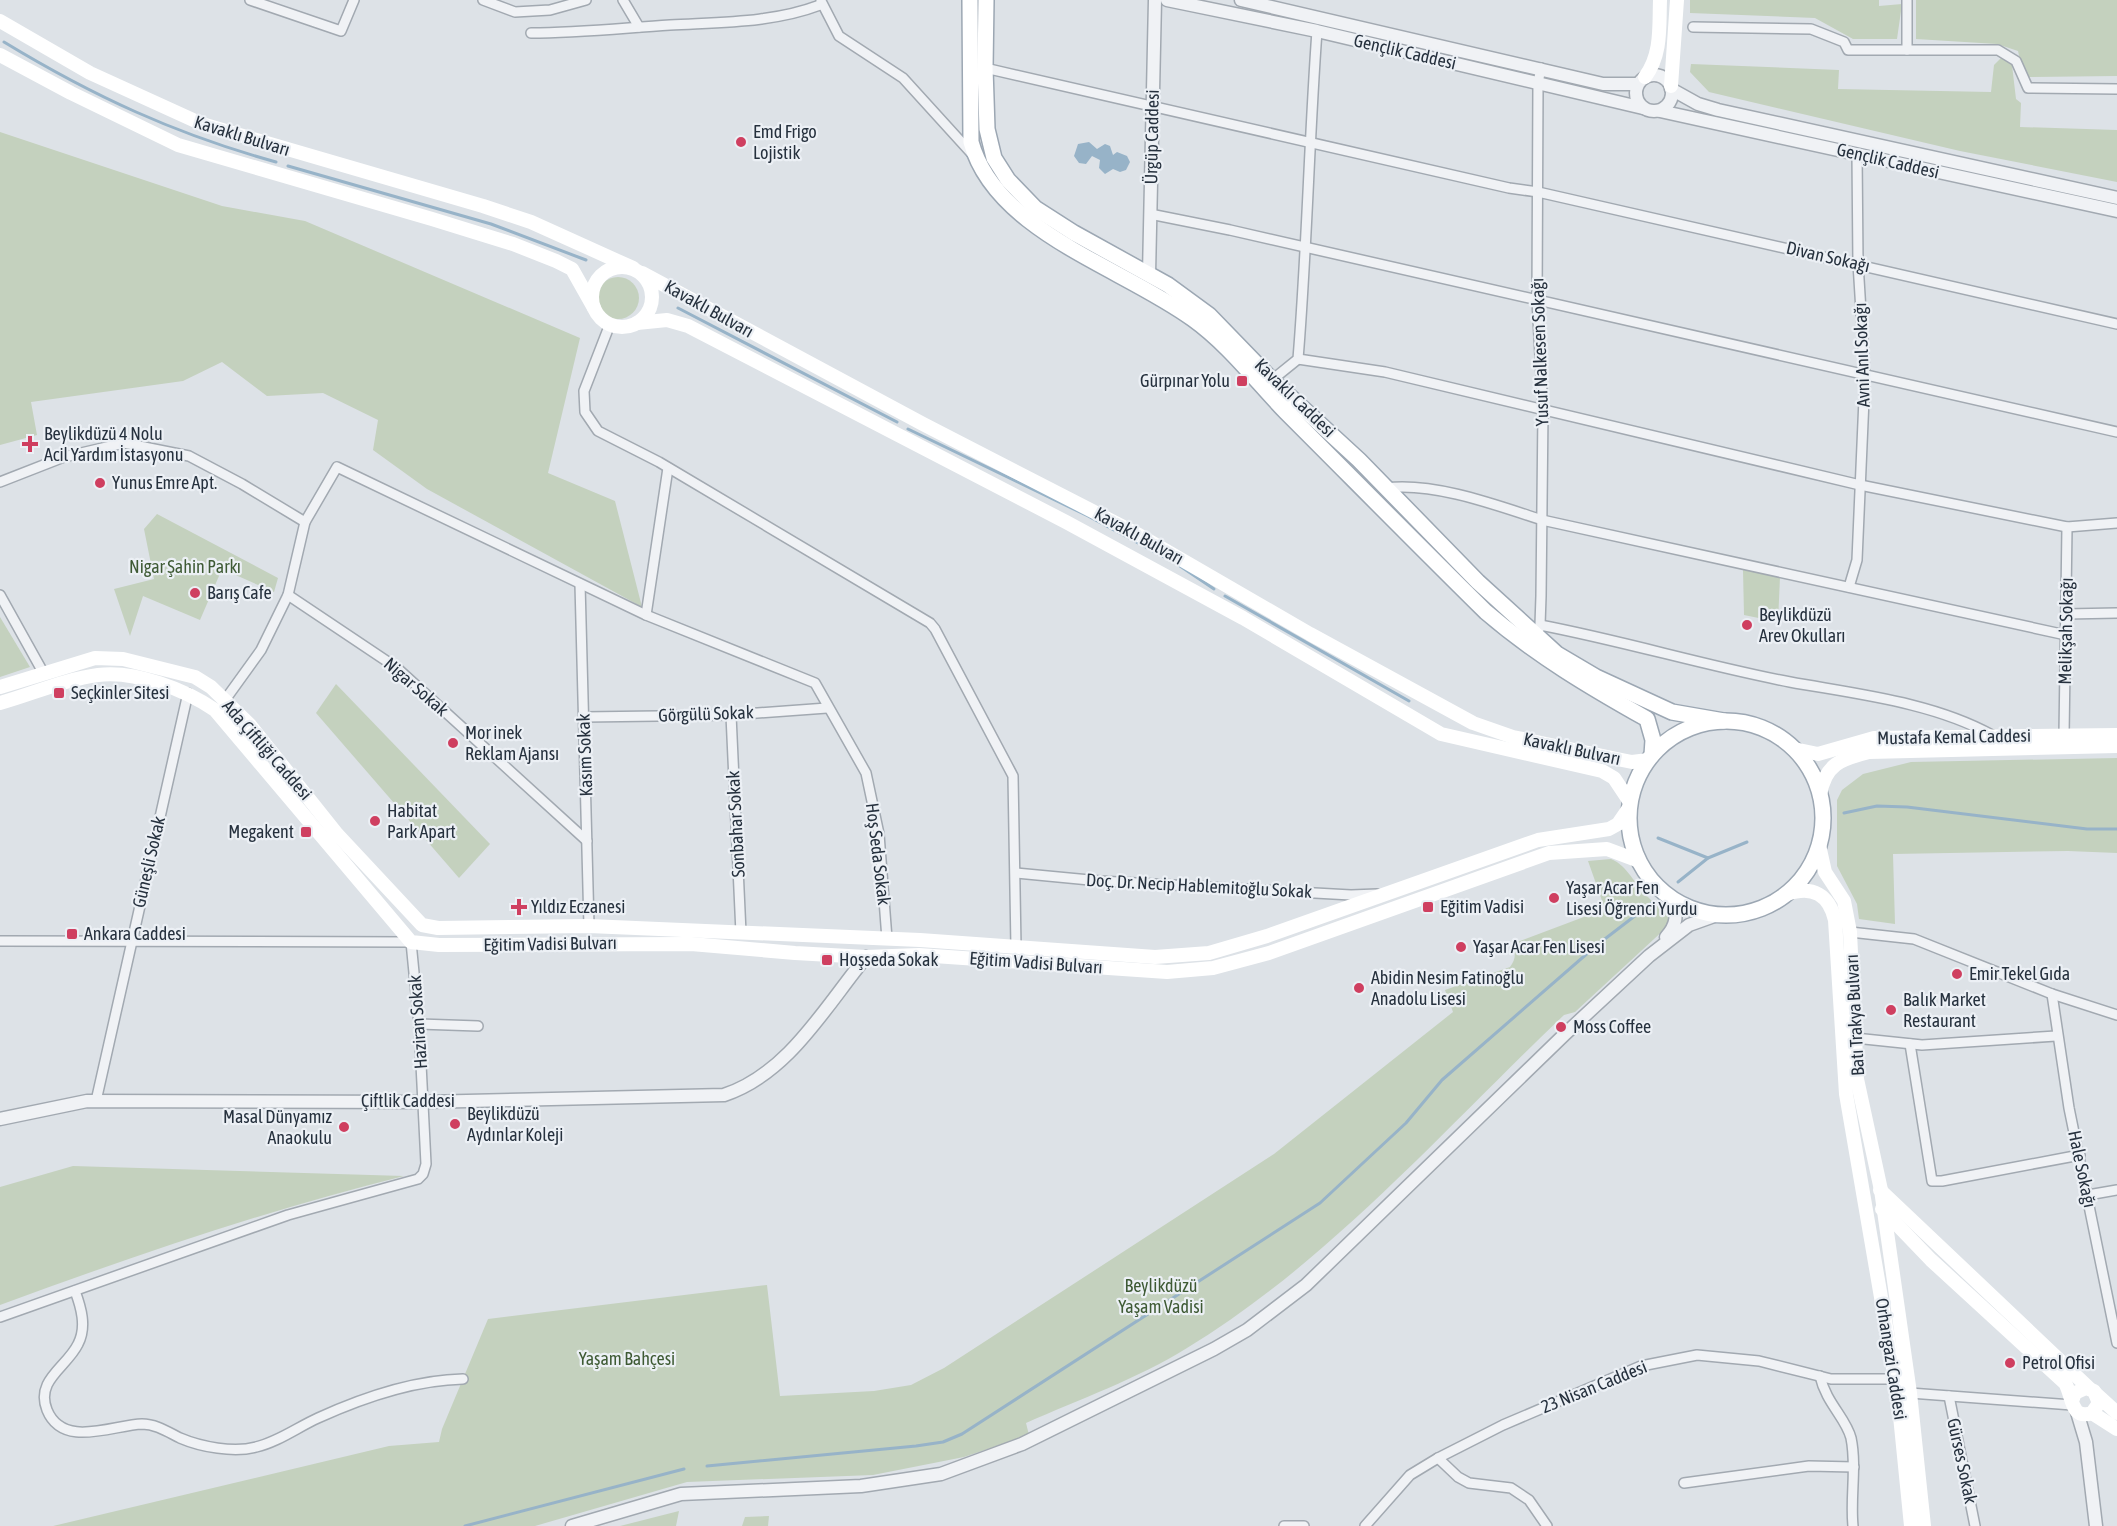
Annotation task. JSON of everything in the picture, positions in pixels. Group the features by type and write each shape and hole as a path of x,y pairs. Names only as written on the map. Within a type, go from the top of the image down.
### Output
{"main road":[{"name":"Kavaklı Caddesi","path":"969,0 969,120 977,162 1002,197 1031,224 1148,289 1212,334 1486,612 1521,642 1569,675 1647,719 1653,740 1650,758"},
{"name":"Kavaklı Caddesi","path":"986,0 987,129 994,158 1008,180 1035,208 1074,233 1188,297 1386,488 1478,582 1539,630 1557,654 1596,677 1672,712 1724,721"},
{"path":"1641,80 1652,68 1659,46 1660,0"},
{"path":"1671,88 1677,32 1677,0"},
{"name":"Kavaklı Bulvarı","path":"0,21 90,74 202,124 493,209 531,222 637,270 924,424 1139,535 1310,634 1473,723 1513,737 1632,762 1650,758"},
{"name":"Kavaklı Bulvarı","path":"0,55 82,99 178,144 442,222 513,244 556,261 572,269 600,317 610,324 628,327 637,323 667,320 688,326 1066,522 1243,618 1422,724 1459,740 1602,771 1614,778 1630,805"},
{"path":"594,308 593,288 598,279 614,267 637,270"},
{"name":"Kavaklı Bulvarı","path":"637,270 652,289 653,299 651,309 637,323"},
{"name":"Ada Çiftliği Caddesi","path":"0,687 95,658 123,659 195,678 211,687 220,705 411,942"},
{"name":"Ada Çiftliği Caddesi","path":"0,703 97,675 123,675 188,693 220,705 250,725 337,834 422,925"},
{"path":"1724,721 1762,728 1794,749 1812,773 1820,795 1823,820 1819,845 1812,863 1787,894 1755,911 1717,915 1696,911 1672,899 1648,876 1639,861 1632,841 1630,805 1650,758 1677,735 1694,727 1724,721"},
{"name":"Mustafa Kemal Caddesi","path":"1794,749 1818,754 1874,738 2117,735"},
{"name":"Mustafa Kemal Caddesi","path":"1820,795 1823,781 1834,766 1848,758 1869,752 2117,746"},
{"name":"Eğitim Vadisi Bulvarı","path":"422,925 438,928 589,926 887,939 1155,957 1209,953 1267,936 1538,840 1609,829 1618,824 1630,805"},
{"name":"Batı Trakya Bulvarı","path":"1819,845 1825,872 1844,901 1851,932 1857,1079 1884,1210"},
{"name":"Eğitim Vadisi Bulvarı","path":"411,942 439,945 692,944 866,957 887,955 1167,972 1213,968 1269,953 1549,853 1607,849 1639,861"},
{"name":"Batı Trakya Bulvarı","path":"1787,894 1795,891 1816,892 1827,899 1832,908 1846,1094 1864,1194"},
{"path":"887,939 887,955"},
{"path":"2117,1413 1881,1190 1871,1190 1864,1194 1884,1210 1918,1247 2065,1383 2080,1409 2117,1429"},
{"name":"Orhangazi Caddesi","path":"1864,1194 1895,1379 1911,1526"},
{"name":"Orhangazi Caddesi","path":"1884,1210 1910,1393 1924,1526"},
{"path":"1890,1256 1897,1242 1903,1241 1918,1247"},
{"path":"2080,1409 2078,1390 2092,1390"},
{"path":"2080,1409 2098,1403 2092,1390"}],"street":[{"path":"250,0 341,31 354,0"},
{"path":"483,0 515,12 550,10 586,0"},
{"path":"623,0 639,27"},
{"name":"Ürgüp Caddesi","path":"1149,274 1155,0"},
{"name":"Gençlik Caddesi","path":"1167,0 1317,31 1643,108"},
{"name":"Gençlik Caddesi","path":"1241,0 1604,84 1641,80"},
{"path":"1906,50 1907,0"},
{"path":"531,33 585,32 759,19 791,14 821,2 839,36 903,78 977,162"},
{"path":"1693,27 1811,29 1824,32 1844,42 1848,50 1998,50 2016,61 2028,88 2117,89"},
{"path":"1272,380 1298,359 1306,247 1308,143 1317,31"},
{"name":"Divan Sokağı","path":"985,68 1509,188 1538,192 1858,263 2117,324"},
{"name":"Yusuf Nalkesen Sokağı","path":"1539,630 1543,411 1537,300 1538,83 1541,68"},
{"path":"1663,77 1671,88 1669,103 1660,111 1643,108 1635,98 1641,80 1663,77"},
{"name":"Gençlik Caddesi","path":"1671,88 1698,104 1718,110 2117,198"},
{"name":"Gençlik Caddesi","path":"1660,111 2117,212"},
{"name":"Avni Anıl Sokağı","path":"1849,587 1857,560 1865,376 1858,263 1857,154"},
{"path":"1150,214 1306,247 2117,432"},
{"path":"610,324 584,391 585,412 598,431 668,468 930,623 935,629 1013,776 1016,947"},
{"path":"1298,359 1385,372 1860,485 2067,527 2117,523"},
{"path":"0,482 64,457 123,443 189,456 242,484 305,522 288,595 261,650 220,705"},
{"name":"Hoş Seda Sokak","path":"305,522 338,466 646,615 815,683 827,708 866,773 879,834 887,939"},
{"path":"646,615 668,468"},
{"path":"1386,488 1431,491 1489,502 1542,520 2066,635"},
{"name":"Melikşah Sokağı","path":"2064,735 2067,527"},
{"name":"Kasım Sokak","path":"580,584 589,926"},
{"path":"0,595 44,674"},
{"name":"Nigar Sokak","path":"288,595 397,668 587,841"},
{"path":"2066,614 2117,613"},
{"path":"1539,630 1639,645 1711,665 1913,707 1970,723 1994,736"},
{"name":"Güneşli Sokak","path":"96,1101 188,693"},
{"name":"Görgülü Sokak","path":"584,717 731,715 827,708"},
{"name":"Sonbahar Sokak","path":"731,715 741,933"},
{"name":"Doç. Dr. Necip Hablemitoğlu Sokak","path":"1016,873 1100,881 1351,894 1383,893"},
{"path":"1649,956 1675,924 1676,908 1672,899"},
{"path":"572,1526 681,1494 861,1486 941,1474 1023,1444 1214,1349 1247,1330 1306,1285 1565,1034 1649,956 1689,925 1717,915"},
{"path":"0,941 411,942 422,925"},
{"path":"1851,932 1914,939 2052,994 2117,1015"},
{"name":"Haziran Sokak","path":"0,1317 288,1215 418,1179 423,1174 426,1164 419,1024 411,942"},
{"name":"Çiftlik Caddesi","path":"0,1119 50,1106 96,1101 424,1102 712,1097 742,1089 779,1065 866,957"},
{"name":"Hale Sokağı","path":"2052,994 2056,1036 2117,1343"},
{"path":"419,1024 478,1026"},
{"path":"1855,1038 1910,1044 2056,1036"},
{"path":"1910,1044 1932,1180 1942,1181 2080,1155"},
{"path":"2088,1195 2117,1190"},
{"path":"75,1291 82,1310 82,1327 78,1344 46,1385 44,1398 48,1412 73,1432 100,1432 145,1424 183,1439 216,1447 255,1448 362,1400 439,1380 463,1379"},
{"name":"23 Nisan Caddesi","path":"1365,1526 1410,1475 1438,1458 1503,1425 1641,1366 1697,1354 1759,1361 1831,1379 1895,1379"},
{"path":"1820,1376 1827,1400 1850,1435 1854,1467 1853,1526"},
{"path":"1910,1393 2080,1409 2096,1526"},
{"name":"Gürses Sokak","path":"1948,1396 1975,1526"},
{"path":"1438,1458 1458,1478 1469,1483 1512,1488 1529,1500 1547,1526"},
{"path":"1684,1483 1809,1466 1854,1467"},
{"path":"1284,1526 1304,1526"}],"green space":[{"path":"1690,0 1879,0 1879,6 1902,4 1897,39 1853,39 1815,18 1690,13"},
{"path":"1916,0 2117,0 2117,76 2024,77 2018,51 1997,44 1916,39"},
{"path":"2002,57 2012,65 2016,99 2021,103 2020,127 2117,130 2117,182 1960,151 1709,92 1690,72 1691,64 1839,70 1838,89 1991,92 1994,65"},
{"path":"0,132 222,206 305,221 580,338 548,473 615,501 642,607 427,489 373,450 378,420 323,393 267,396 222,362 183,381 31,402 37,435 0,445"},
{"path":"618,277 626,278 633,283 638,290 638,306 633,313 626,318 618,319 610,318 603,313 598,306 597,298 598,290 603,283 610,278"},
{"name":"Nigar Şahin Parkı","path":"157,514 278,578 274,592 222,569 200,620 143,596 130,636 114,589 154,579 144,529"},
{"path":"1743,570 1780,577 1778,622 1744,615"},
{"path":"0,617 30,667 0,677"},
{"path":"336,684 490,844 459,878 316,713"},
{"path":"2117,758 2117,853 2068,851 1893,854 1895,924 1859,919 1857,904 1837,866 1837,800 1842,790 1863,774 1911,762"},
{"name":"Beylikdüzü Yaşam Vadisi","path":"1611,859 1622,866 1643,892 1667,914 1669,917 1667,927 1575,1012 1564,1015 1384,1192 1289,1275 1239,1313 1168,1359 1026,1423 1029,1435 964,1457 873,1475 687,1482 535,1526 53,1526 389,1446 439,1442 442,1429 488,1319 767,1285 780,1396 874,1391 911,1385 944,1368 1274,1154 1453,1012 1445,990 1510,967 1515,956 1512,944 1605,909 1588,861"},
{"path":"73,1166 404,1176 200,1235 0,1305 0,1187"},
{"path":"679,1511 676,1526 620,1526"},
{"path":"769,1516 768,1526 742,1526 745,1517"}],"water":[{"path":"1089,142 1097,149 1105,144 1110,146 1113,155 1117,152 1127,156 1130,162 1126,170 1120,172 1113,169 1105,174 1099,168 1100,160 1092,156 1086,164 1079,163 1074,156 1078,144"}],"waterway":[{"path":"4,42 70,80 136,112 203,139 276,162"},
{"path":"288,166 491,224 586,260"},
{"path":"678,308 897,422"},
{"path":"908,429 1088,516 1166,558"},
{"path":"1180,566 1214,589"},
{"path":"1225,596 1409,701"},
{"path":"1844,813 1877,806 1907,807 2087,829 2117,829"},
{"path":"1658,838 1708,858"},
{"path":"1678,882 1708,858 1747,842"},
{"path":"707,1466 916,1446 943,1442 962,1434 1320,1203 1406,1123 1442,1080 1597,945 1653,902"},
{"path":"465,1526 684,1469"}],"place":[{"name":"Emd Frigo Lojistik","path":"741,142"},
{"name":"Gürpınar Yolu","path":"1242,381"},
{"name":"Beylikdüzü 4 Nolu Acil Yardım İstasyonu","path":"30,444"},
{"name":"Yunus Emre Apt.","path":"100,483"},
{"name":"Barış Cafe","path":"195,593"},
{"name":"Beylikdüzü Arev Okulları","path":"1747,625"},
{"name":"Seçkinler Sitesi","path":"59,693"},
{"name":"Mor inek Reklam Ajansı","path":"453,743"},
{"name":"Habitat Park Apart","path":"375,821"},
{"name":"Megakent","path":"306,832"},
{"name":"Yaşar Acar Fen Lisesi Öğrenci Yurdu","path":"1554,898"},
{"name":"Yıldız Eczanesi","path":"519,907"},
{"name":"Eğitim Vadisi","path":"1428,907"},
{"name":"Ankara Caddesi","path":"72,934"},
{"name":"Yaşar Acar Fen Lisesi","path":"1461,947"},
{"name":"Hoşseda Sokak","path":"827,960"},
{"name":"Emir Tekel Gıda","path":"1957,974"},
{"name":"Abidin Nesim Fatinoğlu Anadolu Lisesi","path":"1359,988"},
{"name":"Balık Market Restaurant","path":"1891,1010"},
{"name":"Moss Coffee","path":"1561,1027"},
{"name":"Beylikdüzü Aydınlar Koleji","path":"455,1124"},
{"name":"Masal Dünyamız Anaokulu","path":"344,1127"},
{"name":"Petrol Ofisi","path":"2010,1363"}],"park label":[{"name":"Yaşam Bahçesi","path":"627,1359"}]}
